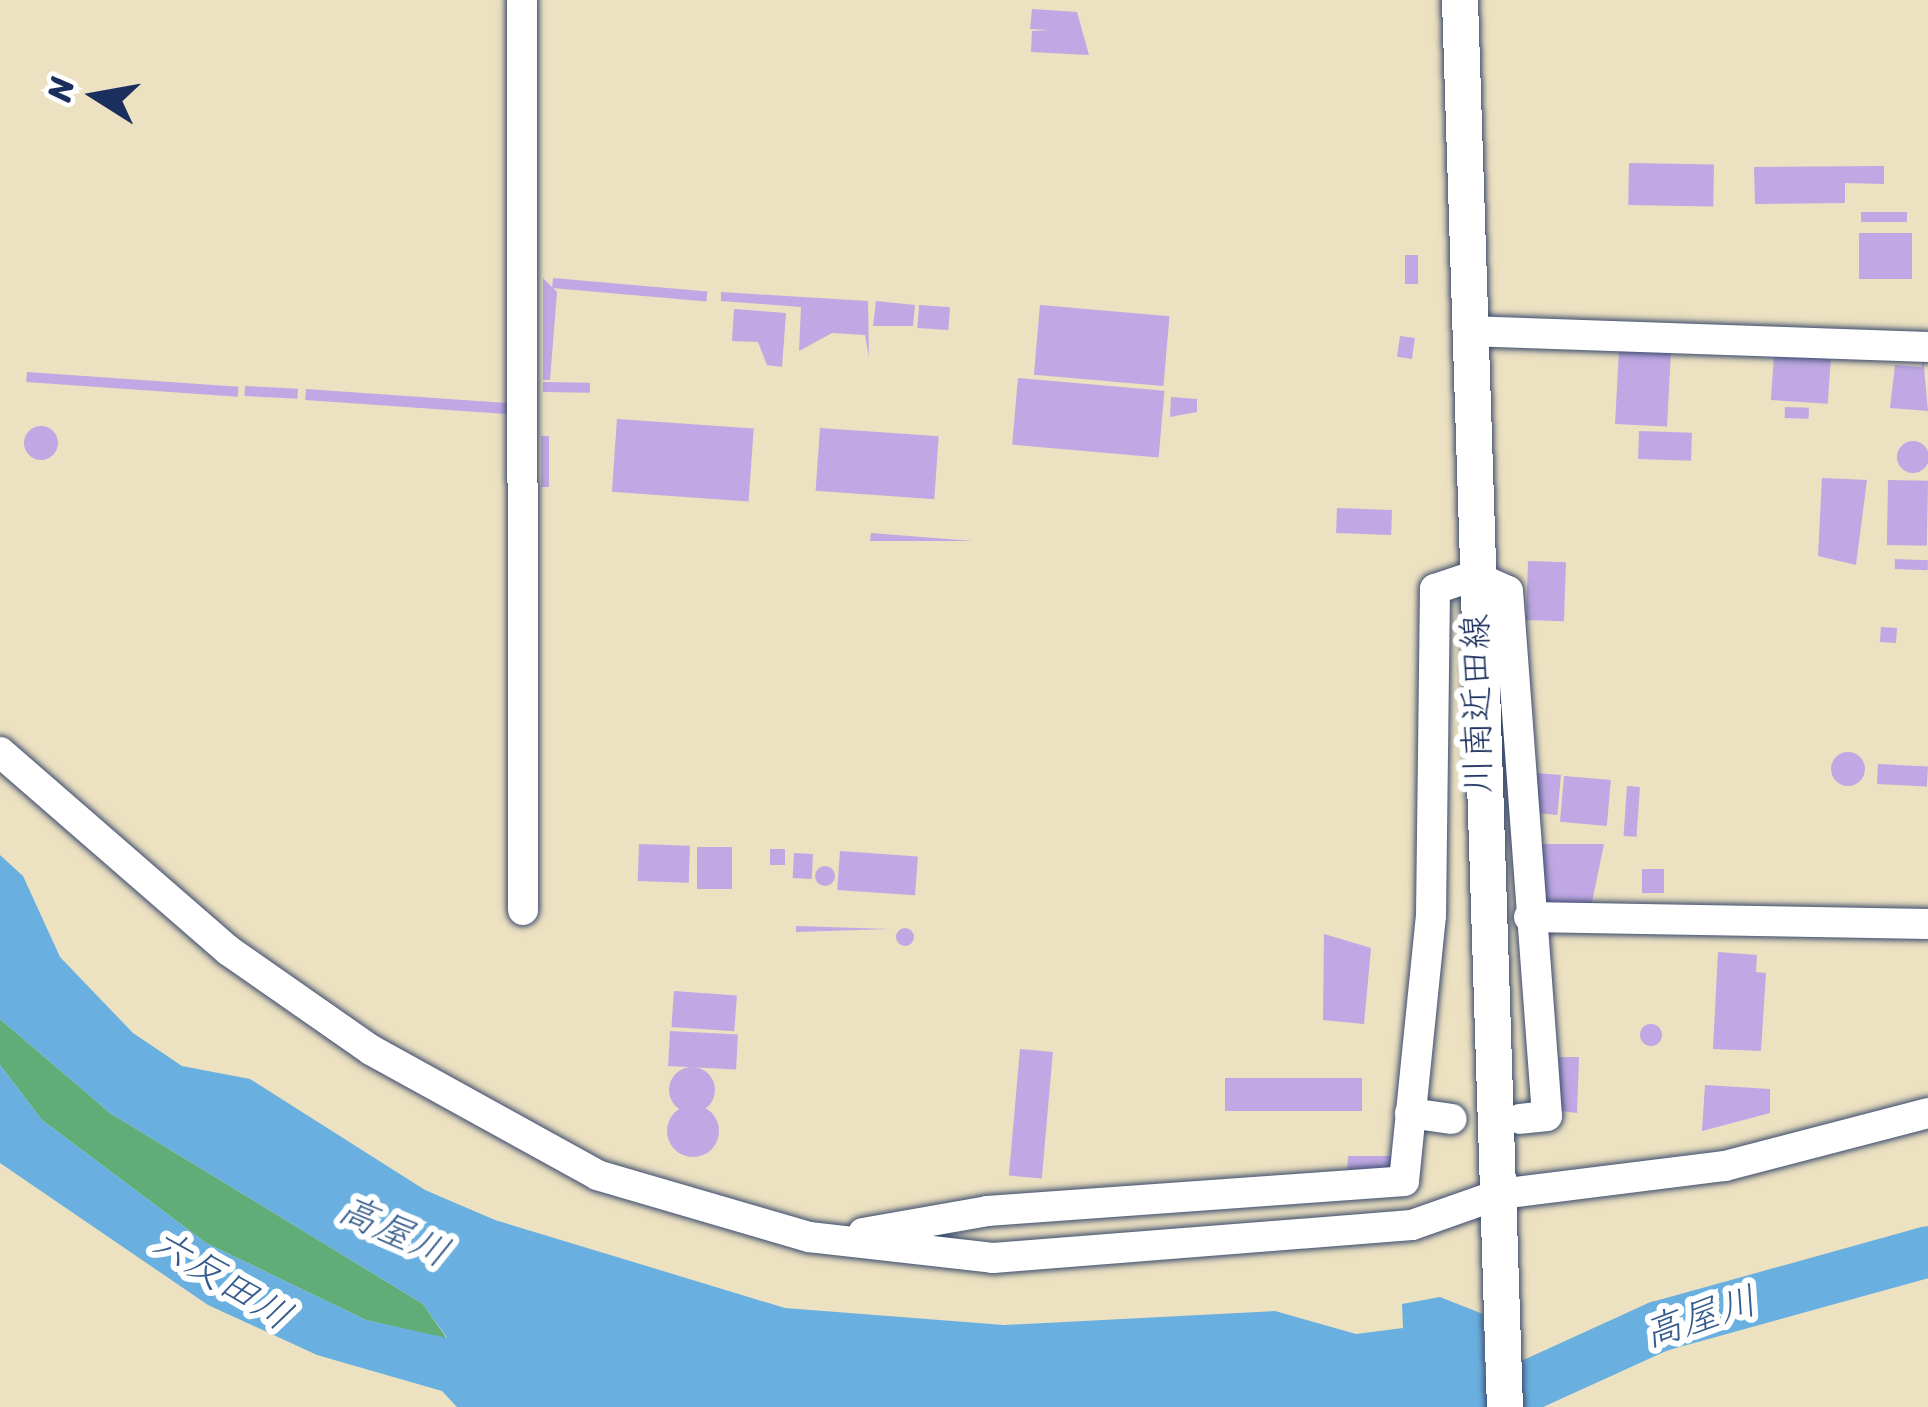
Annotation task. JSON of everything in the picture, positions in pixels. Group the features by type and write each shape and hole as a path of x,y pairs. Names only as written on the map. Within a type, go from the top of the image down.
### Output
{"main road":[{"name":"川南近田線","path":"1460,0 1474,576 1505,1407"}],"street":[{"path":"522,0 524,910"},
{"path":"1468,331 1928,347"},
{"path":"809,1238 820,1226 868,1233 988,1210 1404,1180 1431,916 1435,589 1474,576 1508,591 1547,1116 1520,1119"},
{"path":"0,752 229,951 371,1050 597,1175 809,1238 993,1258 1270,1241 1412,1226 1706,1169 1928,1113"},
{"path":"1529,917 1928,924"},
{"path":"1410,1112 1452,1119"}],"green space":[{"path":"0,1019 110,1113 423,1304 447,1339 366,1320 206,1243 42,1120 0,1065"}],"water":[{"name":"六反田川","path":"0,855 23,876 60,957 133,1033 182,1066 250,1079 425,1190 495,1220 785,1308 1004,1325 1275,1311 1356,1334 1403,1328 1402,1304 1440,1297 1483,1314 1486,1407 457,1407 442,1391 317,1355 208,1305 0,1163 0,1065 42,1120 206,1243 366,1320 447,1338 423,1304 110,1113 0,1019"}],"building":[{"path":"1032,9 1077,12 1089,55 1031,52 1032,31 1049,30 1030,29"},
{"path":"1629,163 1714,164 1713,206 1628,205"},
{"path":"1884,166 1884,184 1845,183 1845,203 1755,204 1754,167"},
{"path":"1861,212 1907,212 1907,222 1861,222"},
{"path":"1859,233 1912,233 1912,279 1859,279"},
{"path":"1405,255 1418,255 1418,284 1405,284"},
{"path":"543,278 557,292 550,380 543,380"},
{"path":"553,278 707,292 707,301 552,288"},
{"path":"721,292 868,301 869,357 865,335 832,333 799,351 801,307 721,301"},
{"path":"876,301 915,305 913,326 873,326"},
{"path":"919,305 950,307 948,330 917,328"},
{"path":"1040,305 1170,316 1163,386 1034,375"},
{"path":"734,309 786,313 782,367 767,365 758,342 732,341"},
{"path":"1400,336 1415,338 1412,359 1397,357"},
{"path":"1619,349 1671,352 1667,427 1615,424"},
{"path":"1774,355 1831,359 1828,404 1771,400"},
{"path":"1923,356 1928,411 1890,408 1895,365 1922,367"},
{"path":"27,372 238,387 238,397 26,382"},
{"path":"1018,378 1164,391 1159,458 1012,445"},
{"path":"543,382 590,383 590,393 543,392"},
{"path":"245,386 298,389 297,399 244,396"},
{"path":"306,389 515,404 515,415 305,400"},
{"path":"1171,397 1197,399 1197,412 1170,417"},
{"path":"1785,407 1809,408 1809,419 1785,418"},
{"path":"617,419 754,429 749,501 612,492"},
{"path":"41,426 53,431 58,443 53,455 41,460 29,455 24,443 29,431"},
{"path":"820,428 939,436 934,499 816,491"},
{"path":"1639,431 1692,433 1691,461 1638,459"},
{"path":"541,436 549,436 549,487 541,487"},
{"path":"1913,441 1925,445 1929,457 1925,469 1913,473 1901,469 1897,457 1901,445"},
{"path":"1822,478 1867,480 1856,565 1818,556"},
{"path":"1888,480 1928,481 1927,546 1887,545"},
{"path":"1337,508 1392,510 1391,535 1336,533"},
{"path":"871,533 973,541 870,541"},
{"path":"1895,559 1928,560 1928,570 1895,569"},
{"path":"1528,561 1566,562 1564,621 1526,620"},
{"path":"1881,627 1897,628 1896,643 1880,642"},
{"path":"1848,752 1860,757 1865,769 1860,781 1848,786 1836,781 1831,769 1836,757"},
{"path":"1878,764 1928,767 1927,787 1877,784"},
{"path":"1537,773 1561,775 1557,815 1534,813"},
{"path":"1564,776 1611,780 1607,826 1560,822"},
{"path":"1627,786 1640,787 1636,837 1624,836"},
{"path":"639,844 690,846 689,883 638,881"},
{"path":"1536,844 1604,844 1591,907 1546,904"},
{"path":"697,847 732,847 732,889 697,889"},
{"path":"770,849 785,849 785,865 770,865"},
{"path":"840,851 918,856 915,895 837,890"},
{"path":"794,853 813,854 812,879 793,878"},
{"path":"825,866 835,876 825,886 815,876"},
{"path":"1642,869 1664,869 1664,893 1642,893"},
{"path":"796,926 889,929 796,932"},
{"path":"905,928 914,937 905,946 896,937"},
{"path":"1324,934 1371,948 1364,1024 1323,1020"},
{"path":"1718,952 1757,955 1756,972 1766,973 1761,1051 1713,1049"},
{"path":"674,991 737,995 734,1031 671,1027"},
{"path":"1651,1024 1662,1035 1651,1046 1640,1035"},
{"path":"670,1031 738,1035 736,1070 668,1066"},
{"path":"1020,1049 1053,1052 1042,1178 1009,1176"},
{"path":"1559,1057 1579,1057 1577,1113 1561,1111"},
{"path":"692,1067 708,1074 715,1090 708,1106 692,1113 676,1106 669,1090 676,1074"},
{"path":"1225,1078 1362,1078 1362,1111 1225,1111"},
{"path":"1705,1085 1770,1089 1770,1113 1702,1131"},
{"path":"693,1105 711,1113 719,1131 711,1149 693,1157 675,1149 667,1131 675,1113"},
{"path":"1348,1156 1398,1156 1397,1174 1347,1177"}],"waterway":[{"name":"高屋川","path":"1480,1407 1658,1326 1928,1251"}]}
